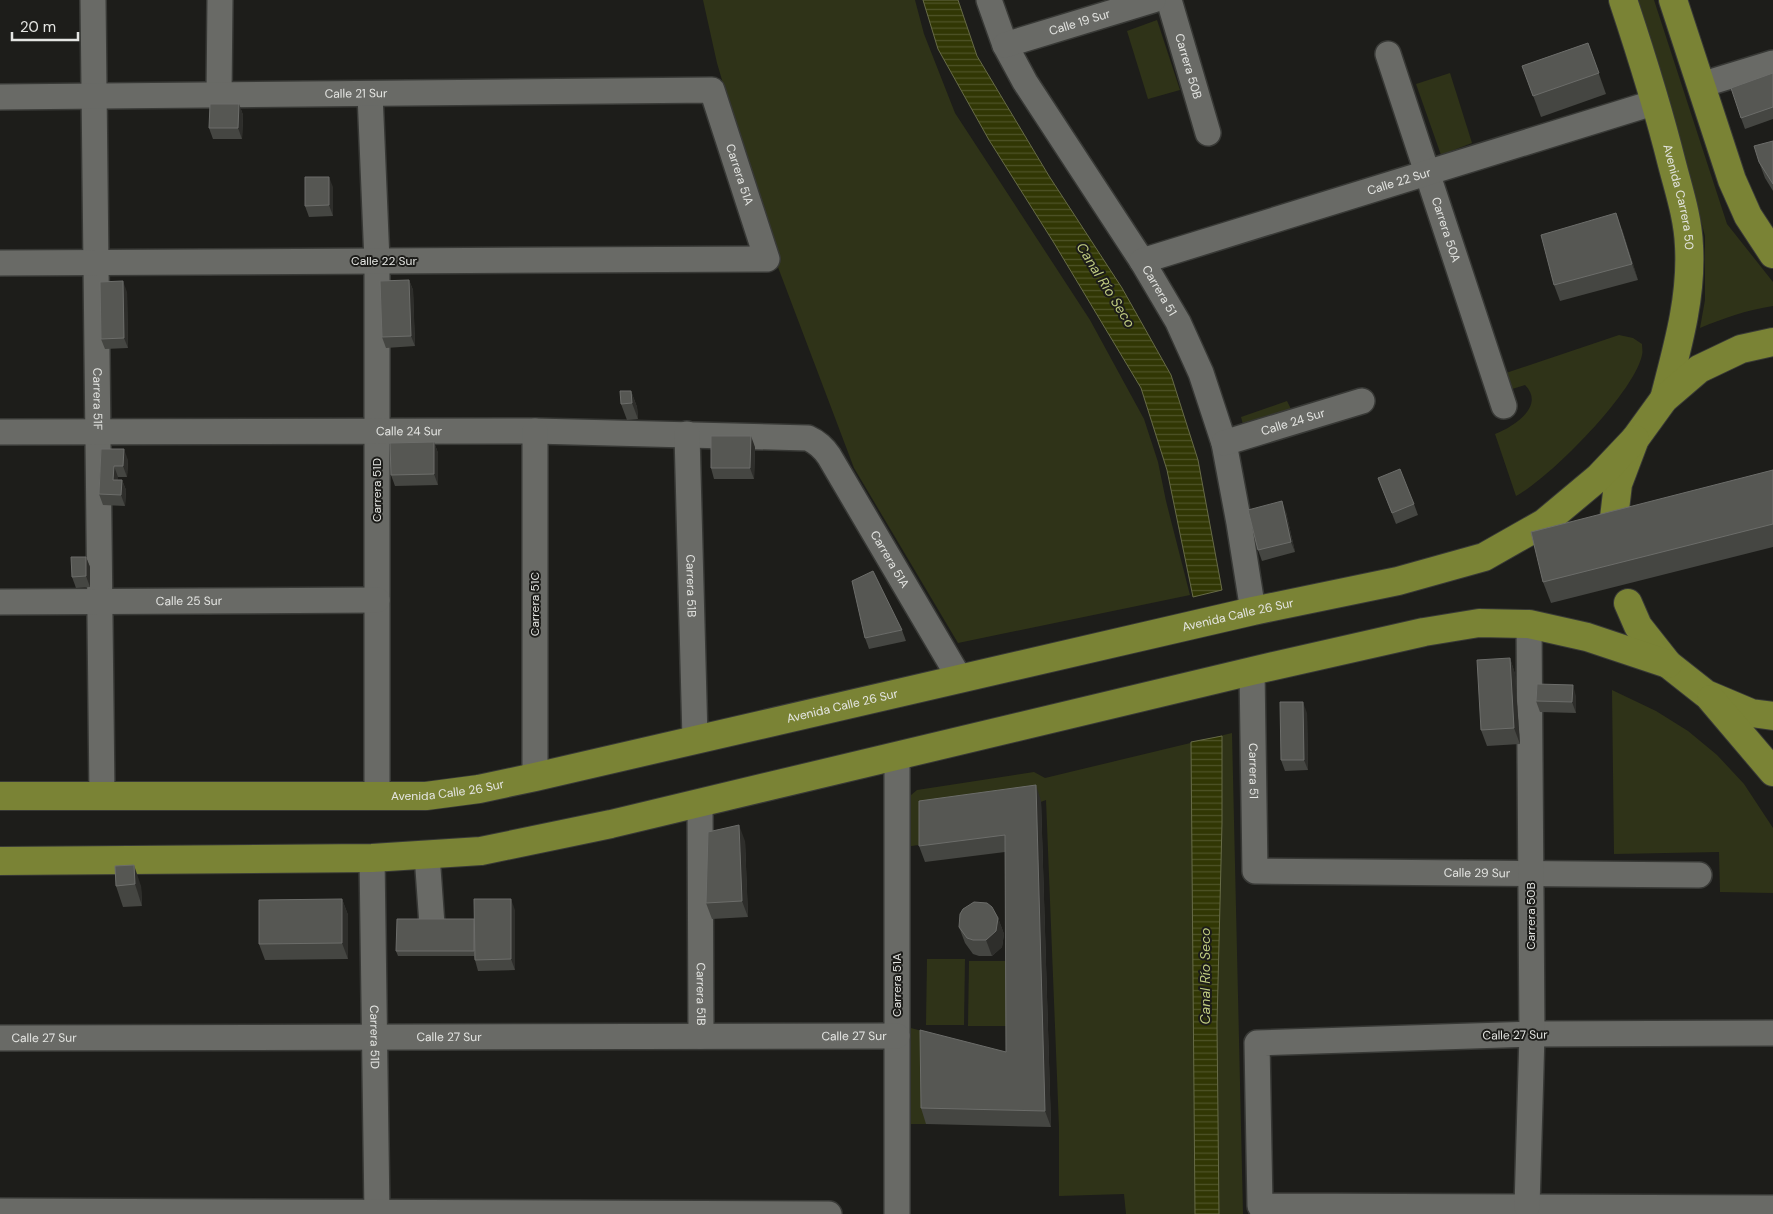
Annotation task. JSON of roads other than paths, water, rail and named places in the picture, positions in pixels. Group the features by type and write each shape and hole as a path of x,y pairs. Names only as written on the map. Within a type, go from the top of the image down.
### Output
{"main road":[{"name":"Avenida Carrera 50","path":"1623,0 1656,102 1685,215 1689,246 1688,284 1680,335 1664,399"},
{"path":"1673,0 1732,180 1748,216 1773,254"},
{"path":"1614,518 1618,484 1635,439 1664,399 1699,369 1741,349 1773,342"},
{"name":"Avenida Calle 26 Sur","path":"0,796 426,796 452,793 535,777 1253,611 1398,581 1484,557 1544,523 1599,477 1635,439"},
{"path":"1628,603 1638,626 1668,664 1706,694 1773,772"},
{"path":"0,861 372,858 481,851 610,824 1424,632 1479,623 1529,624 1587,637 1668,664"},
{"path":"1706,694 1751,713 1773,716"}],"street":[{"name":"Carrera 51F","path":"93,0 102,796"},
{"path":"219,95 220,0"},
{"name":"Carrera 51","path":"990,0 1005,45 1025,82 1142,261 1178,322 1201,373 1224,443 1253,611"},
{"name":"Calle 19 Sur","path":"1005,45 1153,0"},
{"name":"Carrera 50B","path":"1169,0 1208,133"},
{"name":"Carrera 50A","path":"1388,54 1504,406"},
{"path":"1701,86 1773,63"},
{"name":"Calle 21 Sur","path":"0,97 712,90"},
{"name":"Carrera 51A","path":"712,90 767,259"},
{"name":"Carrera 51D","path":"370,94 378,261 377,797"},
{"name":"Calle 22 Sur","path":"1142,261 1656,102"},
{"name":"Calle 22 Sur","path":"0,262 767,259"},
{"name":"Calle 24 Sur","path":"1224,443 1362,401"},
{"name":"Calle 24 Sur","path":"0,432 535,430 799,437 808,438 816,442"},
{"name":"Carrera 51C","path":"535,430 535,777"},
{"name":"Carrera 51B","path":"687,434 695,739"},
{"name":"Carrera 51A","path":"816,442 824,448 829,456 960,679"},
{"name":"Calle 25 Sur","path":"0,602 377,600"},
{"name":"Carrera 50B","path":"1527,1207 1532,1034 1529,624"},
{"name":"Carrera 51","path":"1252,672 1255,871"},
{"name":"Carrera 51A","path":"897,757 897,1214"},
{"name":"Carrera 51B","path":"700,803 701,1036"},
{"path":"427,855 432,925"},
{"name":"Carrera 51D","path":"372,858 377,1213"},
{"name":"Calle 29 Sur","path":"1255,871 1699,875"},
{"path":"374,947 398,947"},
{"name":"Calle 27 Sur","path":"1527,1207 1260,1206 1257,1043 1532,1034 1773,1033"},
{"name":"Calle 27 Sur","path":"0,1038 897,1036"},
{"path":"1527,1207 1675,1210 1773,1208"},
{"path":"0,1211 829,1214"}],"water":[{"name":"Canal Río Seco","path":"923,0 958,0 977,56 1049,176 1122,288 1171,375 1198,460 1222,590 1193,597 1167,470 1141,388 1054,243 989,140 938,49"},
{"name":"Canal Río Seco","path":"1222,736 1222,823 1217,1024 1219,1214 1195,1214 1191,742"}]}
